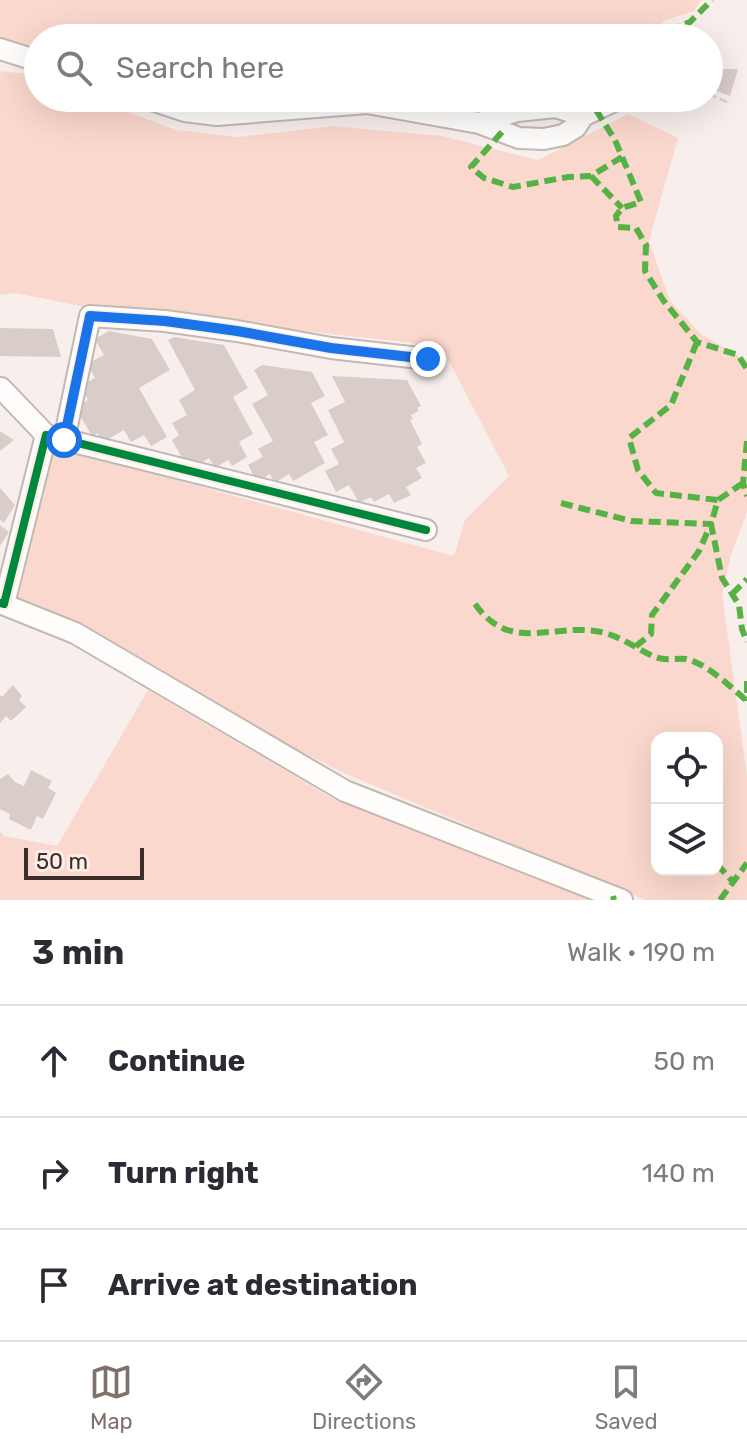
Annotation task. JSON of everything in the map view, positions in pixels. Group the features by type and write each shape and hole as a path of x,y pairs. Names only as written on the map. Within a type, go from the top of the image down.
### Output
{"street":[{"path":"0,49 24,57"},
{"path":"193,112 217,115 254,112"},
{"path":"417,112 479,123 519,138 544,139 563,135 591,112"},
{"path":"479,123 514,112"},
{"path":"571,112 583,116"},
{"path":"428,359 331,348 165,321 90,316 2,603 75,633 345,791 622,900"},
{"path":"1,388 55,437 426,530"}],"path":[{"path":"723,100 727,102"}],"shaded area":[{"path":"0,0 701,0 694,11 661,24 24,24 24,47 0,39"},
{"path":"0,71 24,74 24,112 128,112 176,130 239,137 333,126 442,136 538,160 628,114 678,138 649,241 670,301 701,334 747,361 747,512 731,555 722,594 747,776 747,900 645,900 346,774 254,728 159,668 79,623 18,600 52,446 454,556 465,520 509,476 441,346 85,307 16,293 0,295"},
{"path":"148,690 330,797 595,900 0,900 0,831 4,836 57,846"}],"building":[{"path":"723,69 738,69 730,96 723,93"},
{"path":"0,328 53,329 61,357 0,356"},
{"path":"109,331 152,339 170,370 139,388 167,437 151,446 144,435 131,442 124,430 103,442 98,433 92,436 75,407 88,400 80,386 95,378 87,364 104,355 95,339"},
{"path":"174,337 224,345 248,388 233,397 253,434 239,442 247,457 232,466 228,460 215,468 209,458 195,466 192,459 185,463 172,440 179,435 172,423 187,415 179,400 195,390 168,340"},
{"path":"262,365 312,372 325,396 311,403 328,435 314,442 325,463 293,481 289,474 274,483 270,474 257,482 248,465 263,457 258,449 273,441 252,404 268,395 254,370"},
{"path":"332,376 407,380 421,406 410,420 422,444 417,447 426,463 416,468 422,478 406,487 411,495 394,503 389,494 374,502 371,497 359,503 349,485 336,492 325,471 339,464 331,449 344,442 328,410 345,402"},
{"path":"0,431 14,440 0,451"},
{"path":"0,488 15,505 4,523 0,520"},
{"path":"0,525 9,532 0,546"},
{"path":"13,685 22,696 19,700 26,707 11,721 6,716 0,723 0,695 2,697"},
{"path":"31,770 52,781 48,788 56,793 43,819 37,816 31,830 9,819 10,814 0,809 0,779 8,774 24,786"}],"marked path":[{"path":"685,24 712,0"},
{"path":"597,112 615,140 641,202 622,208 616,216 618,227 636,228 646,245 645,271 663,300 697,342 738,355 747,369"},
{"path":"502,132 471,167 484,178 513,187 591,176 622,157"},
{"path":"591,176 622,208"},
{"path":"697,342 671,405 629,438 638,470 656,493 718,500"},
{"path":"747,441 743,483 747,496"},
{"path":"743,483 718,500 711,524 722,578 739,605 747,642"},
{"path":"561,503 631,521 711,524 699,551 652,615 651,634 635,647"},
{"path":"732,594 747,579"},
{"path":"475,604 489,620 519,633 587,630 618,638 655,657 694,661 747,701"},
{"path":"747,681 747,701"},
{"path":"720,900 747,863"},
{"path":"723,871 734,883"},
{"path":"613,896 614,900"}],"cycle path":[{"path":"64,440 90,316 165,321 331,348 428,359"},
{"path":"0,603 4,604 46,435 426,530"}],"route":[{"path":"64,440 90,316 165,321 331,348 428,359"}]}
